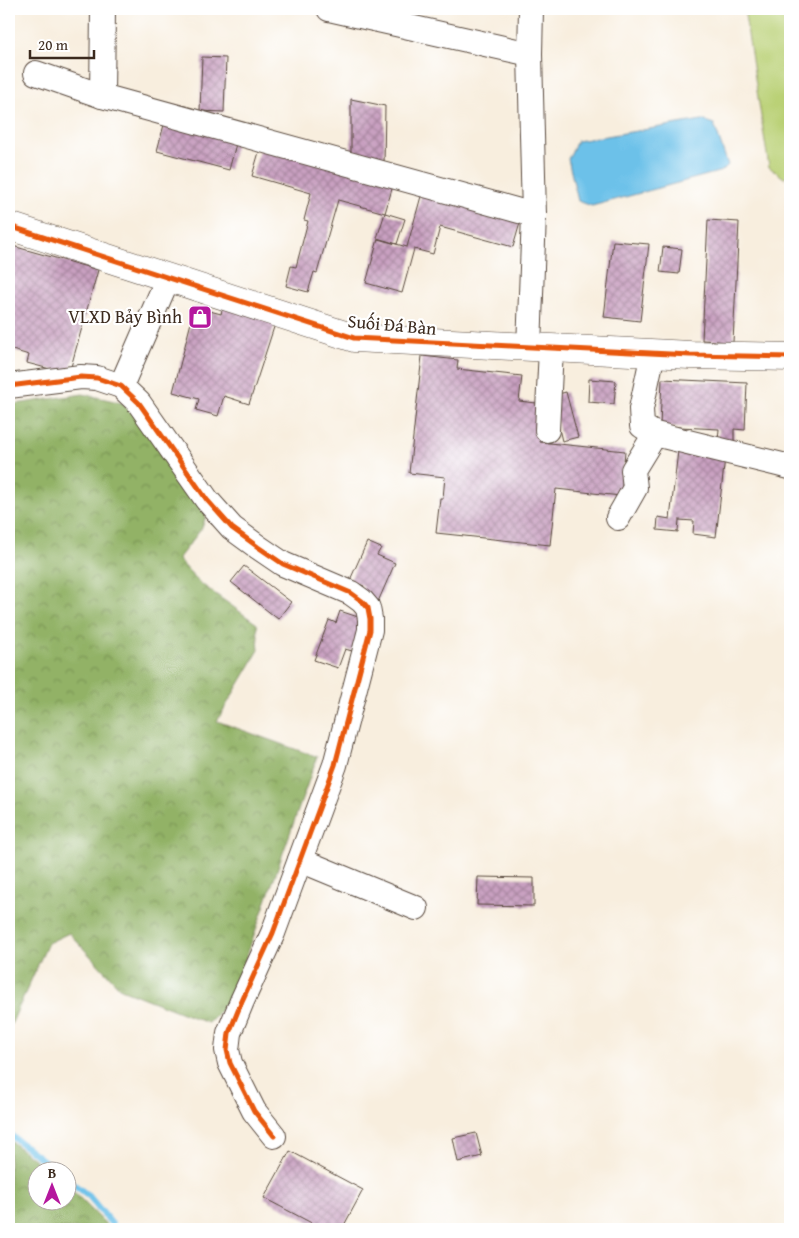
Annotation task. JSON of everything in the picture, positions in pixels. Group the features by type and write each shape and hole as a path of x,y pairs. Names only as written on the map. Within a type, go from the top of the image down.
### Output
{"street":[{"path":"102,96 103,9"},
{"path":"329,9 530,54"},
{"path":"531,9 530,54 534,215 540,348 547,430"},
{"path":"36,74 102,96 534,215"},
{"name":"Suối Đá Bàn","path":"9,226 354,338 690,355 790,357"},
{"path":"121,386 168,278"},
{"path":"653,353 641,409 642,426 655,434 790,467"},
{"path":"9,386 81,377 97,378 121,386 139,403 208,500 232,528 282,564 351,593 368,608 370,630 334,765 274,933 229,1033 227,1050 230,1063 254,1111 274,1136"},
{"path":"618,518 635,488 633,470 655,434"},
{"path":"300,860 416,908"}],"green space":[{"path":"744,9 790,9 790,176 784,178 769,167"},
{"path":"83,394 123,403 155,436 207,513 202,528 178,559 200,583 257,624 259,650 217,721 317,757 231,1000 208,1023 121,989 69,933 48,943 9,1029 9,405"},
{"path":"9,1140 35,1160 28,1160 28,1210 78,1210 78,1196 111,1229 9,1229"}],"water":[{"path":"702,120 714,124 728,165 722,171 592,206 578,201 568,159 577,141"}],"building":[{"path":"202,57 226,58 224,112 200,111"},
{"path":"351,99 385,106 384,165 351,157"},
{"path":"165,121 237,140 229,170 157,151"},
{"path":"261,145 394,182 385,213 338,200 317,273 314,272 308,292 286,286 291,266 296,267 308,221 304,220 311,193 252,176"},
{"path":"423,189 522,216 513,247 440,227 433,254 414,249 402,293 366,283 378,239 407,247"},
{"path":"385,213 405,219 397,244 377,238"},
{"path":"708,220 739,222 733,342 702,340"},
{"path":"613,241 649,244 640,321 604,317"},
{"path":"9,245 98,270 69,374 27,363 29,355 9,349"},
{"path":"663,247 682,249 679,274 660,272"},
{"path":"224,302 275,324 249,404 224,396 218,416 196,410 199,399 173,392 195,307 221,314"},
{"path":"422,356 458,360 457,369 522,376 519,401 545,404 540,442 625,451 621,496 556,489 550,545 436,533 440,498 443,498 445,477 409,473"},
{"path":"589,379 616,381 614,404 588,402"},
{"path":"662,379 747,383 745,430 734,429 734,441 718,441 719,429 660,426"},
{"path":"566,392 578,437 562,441 551,396"},
{"path":"678,451 725,457 716,537 693,534 694,521 679,520 678,532 657,530 658,517 670,519"},
{"path":"367,542 381,548 377,555 395,563 377,604 359,596 364,586 350,580"},
{"path":"244,566 291,602 278,619 231,582"},
{"path":"340,611 364,619 352,651 345,649 338,668 314,660 329,620 336,623"},
{"path":"478,877 534,878 534,906 477,905"},
{"path":"476,1133 482,1156 458,1162 453,1138"},
{"path":"290,1151 363,1190 342,1229 323,1229 264,1198"}],"waterway":[{"path":"9,1134 43,1160"},
{"path":"78,1188 89,1196 116,1229"}],"cycle path":[{"path":"9,226 354,338 690,355 790,357"},
{"path":"9,386 81,377 97,378 121,386 139,403 207,500 232,528 283,564 351,593 368,608 370,630 335,765 273,933 229,1033 227,1050 230,1063 254,1111 274,1136"}],"place":[{"name":"VLXD Bảy Bình","path":"200,317"}]}
